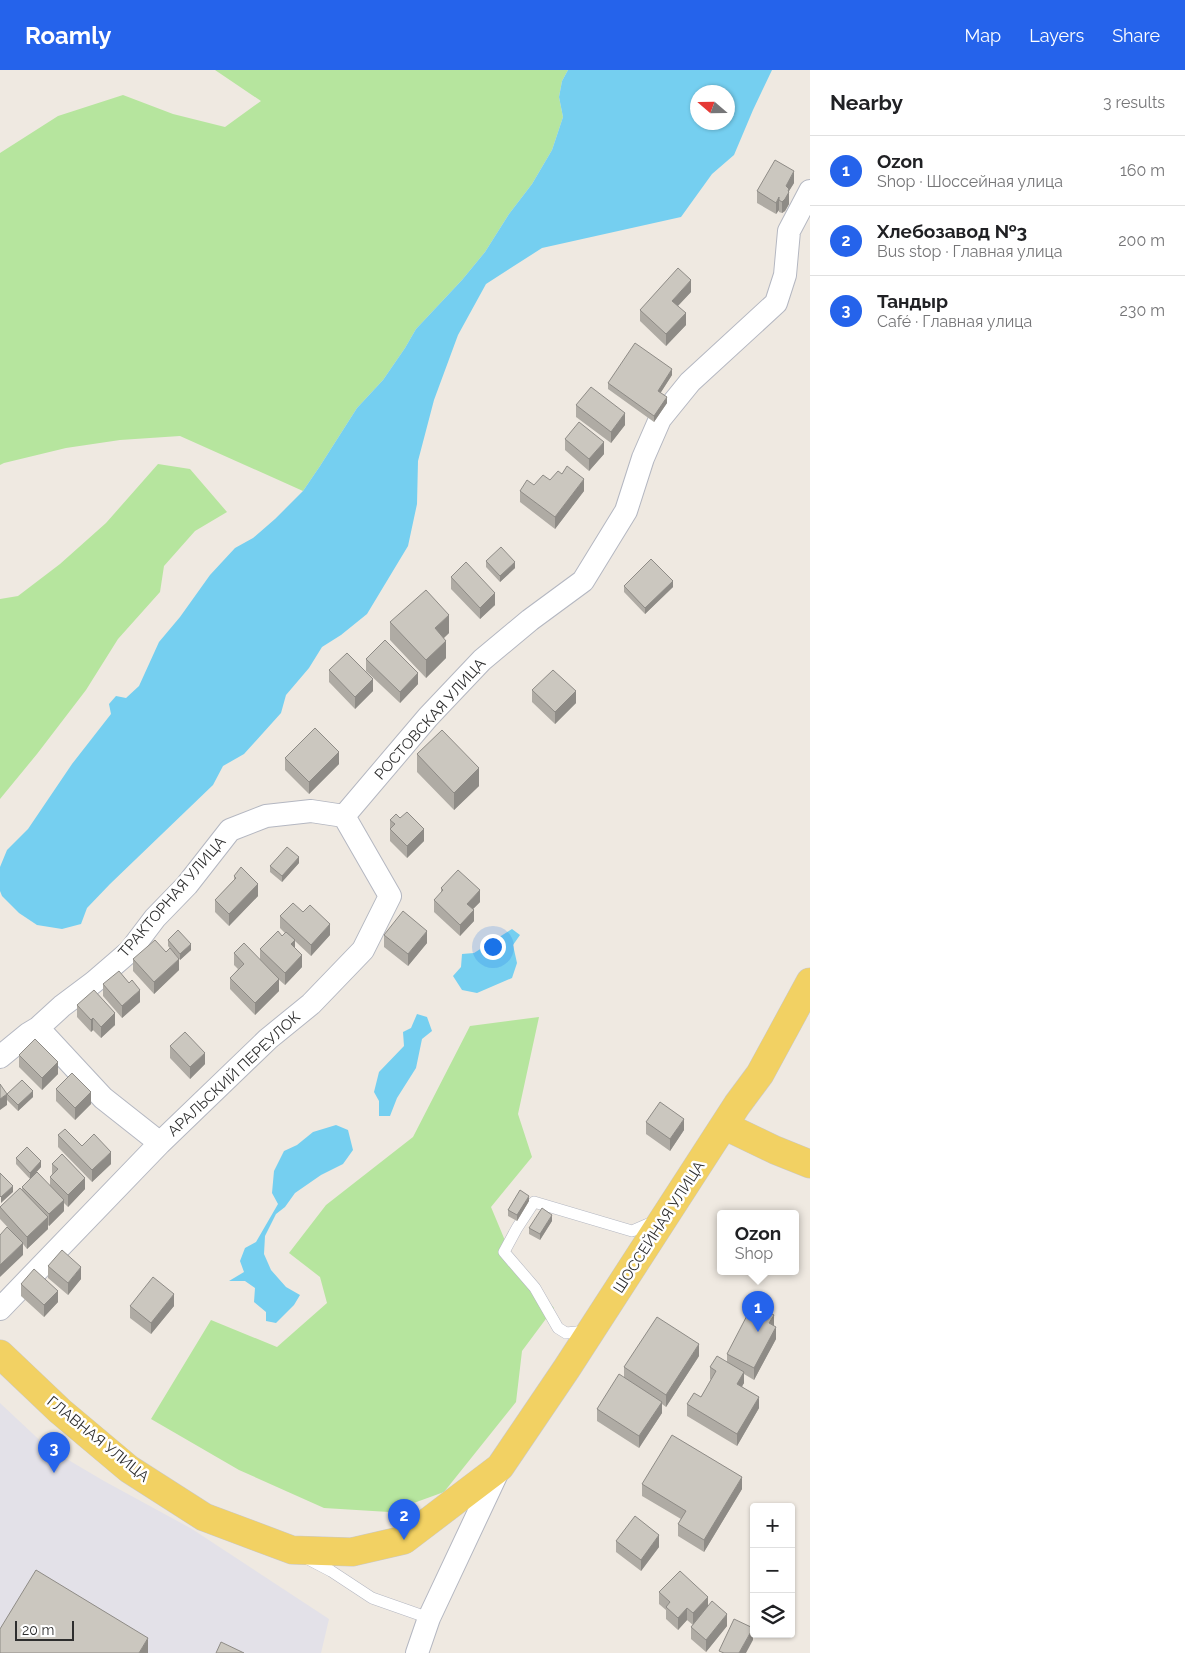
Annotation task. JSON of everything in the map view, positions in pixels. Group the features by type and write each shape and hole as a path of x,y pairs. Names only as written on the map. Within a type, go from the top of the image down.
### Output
{"main road":[{"name":"ШОССЕЙНАЯ УЛИЦА","path":"500,1467 725,1126 736,1105 760,1074 810,982"},
{"path":"725,1126 775,1150 810,1164"},
{"name":"ГЛАВНАЯ УЛИЦА","path":"0,1354 60,1411 129,1469 204,1517 292,1550 352,1552 404,1540 500,1467"}],"street":[{"name":"РОСТОВСКАЯ УЛИЦА","path":"344,816 428,717 482,660 530,620 583,581 626,510 643,458 660,419 690,382 776,303 784,275 789,231 810,191"},
{"name":"ТРАКТОРНАЯ УЛИЦА","path":"0,1057 38,1028 130,951 155,918 187,885 230,830 266,816 312,811 344,816"},
{"name":"АРАЛЬСКИЙ ПЕРЕУЛОК","path":"0,1309 160,1143 268,1039 311,1004 363,950 390,896 344,816"},
{"path":"38,1028 103,1098 160,1143"},
{"path":"417,1653 429,1618 500,1467"}],"lane":[{"path":"591,1330 566,1333 558,1328 535,1288 504,1252 534,1202 632,1231 665,1217"},
{"path":"292,1550 331,1571 372,1598 429,1618"}],"shaded area":[{"path":"0,1403 48,1448 192,1529 329,1619 321,1653 0,1653"}],"green space":[{"path":"215,70 568,70 562,81 559,97 563,117 552,150 532,184 509,214 485,252 462,280 416,329 383,380 357,408 303,491 180,436 120,440 66,448 0,465 0,153 58,116 123,95 173,114 225,127 261,101"},
{"path":"158,464 190,469 227,512 195,531 164,566 160,592 118,639 86,690 0,799 0,599 18,596 60,564 106,523"},
{"path":"539,1017 518,1114 532,1157 491,1207 514,1262 554,1308 522,1351 516,1402 444,1492 389,1512 324,1508 239,1470 151,1419 211,1320 277,1347 327,1303 320,1277 289,1253 326,1205 413,1137 470,1026"}],"water":[{"path":"568,70 772,70 734,155 712,174 681,217 542,248 486,284 458,335 434,400 418,461 417,504 408,546 367,614 341,635 322,647 309,668 286,695 281,713 244,754 223,766 213,785 87,908 81,924 62,929 37,925 19,913 2,896 0,891 0,867 7,850 28,829 72,764 111,714 109,704 116,696 126,698 139,686 159,642 180,617 210,575 235,548 253,538 303,491 357,408 383,380 416,329 462,280 485,252 509,214 532,184 552,150 563,117 559,97 562,81"},
{"path":"512,929 520,935 513,945 517,963 512,978 477,993 462,990 453,976 461,967 462,954 474,953"},
{"path":"417,1014 427,1017 432,1031 422,1039 416,1068 397,1098 390,1116 379,1116 379,1101 374,1092 379,1072 404,1046 403,1032 411,1028"},
{"path":"336,1125 348,1130 353,1150 343,1164 321,1175 295,1193 285,1207 276,1214 265,1236 264,1254 271,1270 286,1287 300,1295 294,1305 276,1323 266,1321 266,1312 254,1302 255,1288 245,1281 229,1281 244,1272 240,1261 245,1248 256,1242 278,1204 272,1193 274,1171 284,1151 297,1145 313,1132"}],"building":[{"path":"775,160 794,171 786,186 789,192 782,202 779,200 779,197 776,203 757,191"},
{"path":"678,268 691,280 672,301 686,313 666,334 640,310"},
{"path":"635,343 672,369 658,391 667,397 654,416 608,383"},
{"path":"591,387 625,413 611,432 576,405"},
{"path":"579,422 604,442 589,459 565,439"},
{"path":"567,466 584,479 555,517 520,491 527,480 534,485 543,475 550,480 558,471 562,474"},
{"path":"501,547 515,562 500,576 486,561"},
{"path":"651,559 673,581 645,608 624,586"},
{"path":"466,562 495,593 480,608 451,577"},
{"path":"426,590 449,615 435,628 446,641 426,660 390,622"},
{"path":"385,640 418,673 400,692 366,659"},
{"path":"347,653 373,679 355,697 329,670"},
{"path":"553,670 576,691 555,712 532,690"},
{"path":"315,728 339,752 309,782 285,758"},
{"path":"442,730 479,768 454,793 417,754"},
{"path":"407,812 424,829 407,846 390,829 395,824 390,820 396,814 400,818"},
{"path":"287,847 299,857 282,876 270,866"},
{"path":"241,867 258,884 229,914 215,900 236,878 234,876"},
{"path":"458,870 480,890 467,904 474,910 460,925 434,900 443,890 441,888"},
{"path":"293,903 303,912 310,905 330,924 311,945 280,916"},
{"path":"403,911 427,931 408,954 384,935"},
{"path":"178,930 191,944 180,954 168,940"},
{"path":"278,931 282,936 286,932 295,940 291,944 302,955 285,973 260,949"},
{"path":"155,940 166,952 170,948 179,959 154,982 133,959"},
{"path":"244,943 279,979 255,1003 230,978 244,964 234,953"},
{"path":"119,971 129,983 132,980 140,990 122,1006 103,984"},
{"path":"94,990 115,1013 101,1027 93,1018 91,1020 77,1005"},
{"path":"185,1032 205,1053 190,1067 170,1046"},
{"path":"35,1039 58,1062 42,1078 19,1055"},
{"path":"72,1073 91,1092 75,1108 56,1089"},
{"path":"22,1080 33,1091 18,1105 7,1094"},
{"path":"0,1084 7,1094 0,1099"},
{"path":"660,1102 684,1119 670,1139 646,1122"},
{"path":"65,1129 82,1146 94,1134 111,1152 92,1170 58,1135"},
{"path":"27,1147 41,1161 30,1173 16,1158"},
{"path":"62,1154 85,1178 68,1195 50,1177 58,1169 52,1164"},
{"path":"37,1172 64,1200 49,1214 22,1187"},
{"path":"0,1173 13,1186 1,1197 0,1196"},
{"path":"20,1188 48,1217 27,1237 0,1207"},
{"path":"520,1190 529,1196 517,1215 508,1210"},
{"path":"542,1208 552,1215 540,1234 529,1228"},
{"path":"7,1227 23,1243 0,1265 0,1235"},
{"path":"62,1250 81,1267 68,1283 48,1266"},
{"path":"34,1269 58,1291 44,1305 21,1284"},
{"path":"153,1277 174,1294 151,1323 130,1306"},
{"path":"753,1304 774,1315 769,1323 776,1327 754,1368 727,1354"},
{"path":"657,1317 699,1344 666,1395 624,1367"},
{"path":"717,1356 744,1372 737,1384 759,1397 737,1434 687,1404 694,1393 701,1397 716,1371 710,1367"},
{"path":"619,1374 662,1402 639,1436 597,1409"},
{"path":"672,1435 742,1477 704,1540 678,1524 686,1511 642,1484"},
{"path":"635,1516 659,1535 641,1560 616,1541"},
{"path":"36,1570 148,1638 139,1653 0,1653 0,1629"},
{"path":"680,1571 708,1597 693,1613 687,1608 678,1618 666,1607 670,1602 659,1592"},
{"path":"712,1601 727,1614 706,1640 691,1627"},
{"path":"734,1619 750,1627 750,1633 739,1653 719,1651"},
{"path":"221,1642 244,1653 216,1653"}],"place":[{"name":"Ozon","path":"758,1332"},
{"name":"Тандыр","path":"54,1473"},
{"name":"Хлебозавод №3","path":"404,1540"}]}
